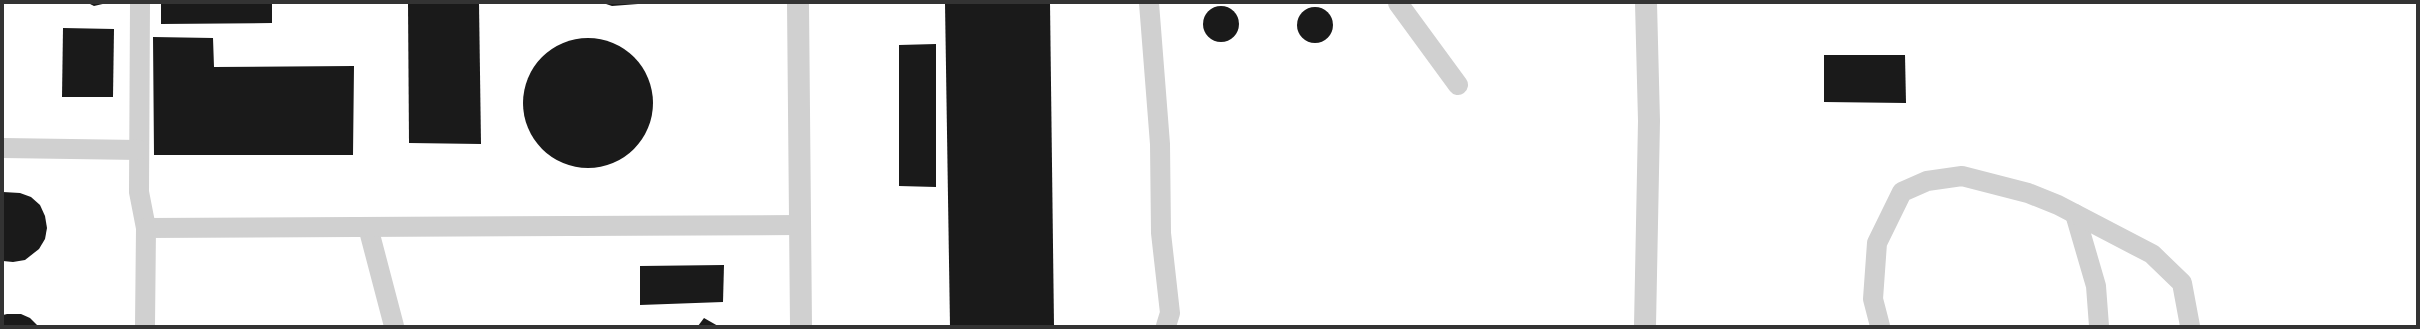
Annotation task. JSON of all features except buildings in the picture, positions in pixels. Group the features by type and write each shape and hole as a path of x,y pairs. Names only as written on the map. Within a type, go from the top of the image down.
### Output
{"street":[{"path":"798,3 801,326"},
{"path":"1645,326 1649,121 1646,3"}],"lane":[{"path":"140,3 139,192 146,228 145,326"},
{"path":"1149,3 1160,144 1161,233 1170,313 1166,326"},
{"path":"1398,3 1458,85"},
{"path":"3,148 139,150"},
{"path":"1880,326 1873,299 1877,243 1902,192 1927,182 1962,176 2028,193 2075,214 2152,254 2182,283 2190,326"},
{"path":"2075,214 2096,286 2099,326"},
{"path":"146,228 800,225"},
{"path":"368,227 394,326"}]}
